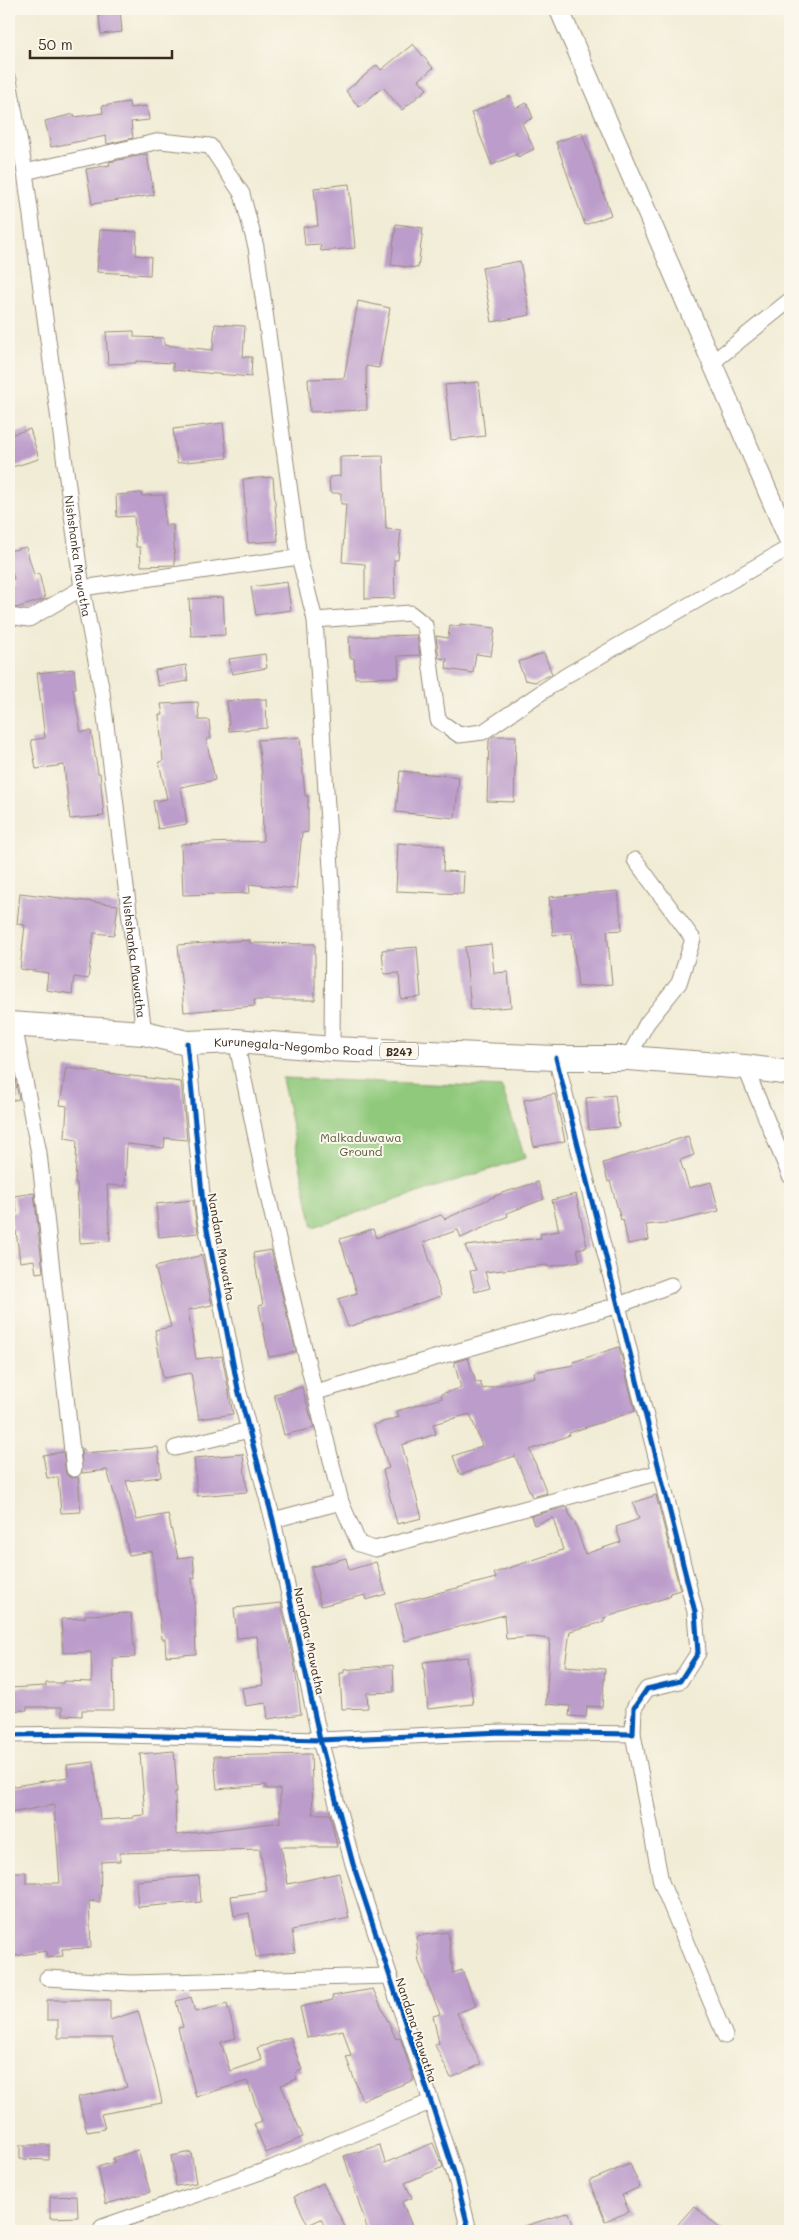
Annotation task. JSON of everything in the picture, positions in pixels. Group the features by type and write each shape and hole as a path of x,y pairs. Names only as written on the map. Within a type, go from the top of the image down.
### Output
{"main road":[{"name":"Kurunegala-Negombo Road","path":"12,1025 144,1033 187,1043 236,1040 332,1049 556,1058 628,1058 744,1067 790,1073"}],"street":[{"path":"315,620 410,613 425,625 438,720 459,735 484,732 567,675 790,545 713,362 559,9"},
{"name":"Nishshanka Mawatha","path":"9,80 25,172 82,588 102,692 144,1033"},
{"path":"25,172 160,141 210,146 242,194 256,247 299,557 315,620 333,899 332,1049"},
{"path":"713,362 790,300"},
{"path":"9,616 29,619 82,588 299,557"},
{"path":"628,1058 647,1023 679,983 693,939 635,860"},
{"path":"12,1025 40,1152 74,1469"},
{"path":"236,1040 269,1201 341,1502 359,1544 375,1549 660,1472"},
{"name":"Nandana Mawatha","path":"187,1043 204,1214 238,1389 273,1520 320,1740 353,1864 456,2178 469,2231"},
{"path":"556,1058 695,1612 698,1653 680,1681 647,1689 634,1708 633,1734 661,1882 724,2036"},
{"path":"744,1067 790,1176"},
{"path":"316,1392 619,1306 671,1286"},
{"path":"175,1448 249,1430"},
{"path":"273,1520 341,1502"},
{"path":"9,1735 81,1734 320,1740 502,1732 633,1734"},
{"path":"47,1978 131,1983 389,1976"},
{"path":"102,2227 272,2168 430,2102"}],"green space":[{"name":"Malkaduwawa Ground","path":"282,1078 502,1087 525,1158 313,1227"}],"building":[{"path":"98,9 120,9 122,32 101,34"},
{"path":"413,44 433,68 419,80 427,89 402,110 383,87 359,107 346,91 377,65 381,70"},
{"path":"510,96 515,108 527,103 533,118 522,123 534,149 518,157 517,154 492,165 471,113"},
{"path":"129,102 130,108 147,106 149,120 131,122 133,138 107,144 106,136 51,147 45,121 74,114 75,117 103,113 102,106"},
{"path":"582,133 611,215 585,225 556,142"},
{"path":"147,154 154,195 92,204 86,169 110,165 109,162"},
{"path":"349,184 355,248 321,251 320,244 305,245 303,227 318,226 314,188"},
{"path":"396,224 423,228 418,268 391,265"},
{"path":"100,230 137,232 136,255 151,257 150,275 97,272"},
{"path":"520,261 530,315 492,322 482,268"},
{"path":"358,301 390,308 379,368 366,366 367,410 310,412 308,379 344,378"},
{"path":"215,324 245,326 243,357 252,357 251,377 173,370 173,363 136,361 136,363 108,364 106,332 134,331 134,337 164,338 164,345 213,350"},
{"path":"479,382 485,436 451,440 445,385"},
{"path":"223,423 227,458 177,463 173,429"},
{"path":"30,429 39,459 9,468 9,435"},
{"path":"383,456 386,529 401,530 398,560 394,560 395,598 365,599 365,564 342,562 346,504 341,504 341,493 330,493 329,477 340,476 340,457"},
{"path":"273,477 278,541 248,543 243,479"},
{"path":"141,493 142,496 164,495 165,525 173,525 175,565 141,566 140,547 136,547 134,516 117,517 116,495"},
{"path":"26,547 34,575 39,573 45,599 16,608 9,607 9,581 14,579 9,561 9,551"},
{"path":"287,582 291,610 256,615 251,587"},
{"path":"223,597 225,635 191,636 189,599"},
{"path":"460,624 495,628 491,656 476,654 473,673 446,669 447,659 439,658 436,636 448,638 450,625 460,626"},
{"path":"417,635 420,655 398,656 399,677 355,678 354,658 350,658 349,637"},
{"path":"544,653 552,674 535,682 525,680 518,662"},
{"path":"265,654 267,668 232,674 229,659"},
{"path":"186,665 188,681 158,686 155,670"},
{"path":"74,669 76,688 73,688 81,732 91,731 98,773 100,773 104,816 70,819 64,765 36,769 31,740 45,738 37,673"},
{"path":"266,699 267,728 229,731 227,701"},
{"path":"198,702 199,720 209,720 211,739 206,739 215,780 181,787 187,824 158,829 153,801 167,799 159,762 163,761 159,715 163,715 161,704"},
{"path":"494,736 516,736 514,802 487,801 489,740"},
{"path":"300,737 305,796 308,796 308,832 302,833 296,889 249,884 250,893 183,895 181,844 263,841 262,775 258,740"},
{"path":"400,771 459,777 455,818 396,812"},
{"path":"398,843 444,846 443,871 464,872 463,894 396,891"},
{"path":"618,891 622,930 607,931 612,984 578,987 572,933 553,935 549,897"},
{"path":"20,893 118,905 114,935 94,933 88,979 74,977 72,994 46,990 48,973 20,969 25,925 17,924"},
{"path":"250,940 250,943 315,944 315,1000 254,1000 255,1006 184,1012 178,945"},
{"path":"491,944 494,973 508,972 511,1007 471,1010 465,947"},
{"path":"417,947 421,997 401,999 399,973 384,974 382,950"},
{"path":"9,1065 12,1065 19,1099 9,1101"},
{"path":"66,1068 181,1082 187,1140 165,1138 164,1148 127,1144 125,1186 107,1185 110,1241 80,1243 77,1183 75,1183 77,1140 65,1138 67,1106 60,1105"},
{"path":"555,1094 565,1141 534,1147 524,1100"},
{"path":"615,1095 619,1127 589,1130 586,1098"},
{"path":"688,1136 694,1155 680,1160 689,1188 711,1182 719,1211 674,1222 646,1225 649,1240 628,1244 623,1219 621,1220 603,1163"},
{"path":"538,1182 544,1199 507,1213 508,1216 461,1238 458,1230 424,1242 441,1296 348,1327 338,1299 357,1293 340,1239 373,1229 376,1238 441,1215 445,1219 502,1193"},
{"path":"34,1193 43,1272 36,1273 34,1260 20,1262 16,1231 13,1231 10,1213 17,1212 14,1196"},
{"path":"576,1194 587,1247 577,1249 580,1261 547,1267 547,1265 485,1272 490,1288 475,1292 470,1271 476,1270 465,1246 541,1238 540,1234 559,1231 552,1200"},
{"path":"193,1200 198,1233 159,1237 156,1204"},
{"path":"271,1250 296,1352 269,1357 259,1306 263,1305 253,1253"},
{"path":"202,1255 212,1305 188,1310 196,1359 222,1356 233,1414 199,1419 191,1373 163,1378 155,1330 171,1327 155,1267"},
{"path":"619,1347 635,1411 569,1433 570,1435 530,1450 547,1493 532,1497 515,1456 460,1475 453,1456 482,1446 470,1414 433,1424 436,1434 402,1445 422,1518 397,1524 383,1470 389,1468 374,1425 399,1417 397,1411 442,1398 441,1394 461,1388 454,1362 468,1358 476,1383 480,1382 483,1389 535,1377 534,1372 574,1365 573,1362"},
{"path":"302,1387 314,1428 284,1435 274,1394"},
{"path":"158,1447 161,1477 126,1481 137,1520 168,1514 178,1558 193,1556 195,1578 192,1578 196,1654 166,1656 165,1639 162,1639 152,1551 129,1555 119,1510 107,1470 82,1473 81,1449 84,1449 85,1453"},
{"path":"63,1452 66,1474 71,1478 78,1477 81,1512 61,1513 58,1477 47,1478 43,1455"},
{"path":"243,1454 247,1492 197,1496 194,1458"},
{"path":"656,1495 680,1590 670,1593 671,1596 604,1618 604,1622 570,1631 565,1666 605,1669 602,1707 587,1706 586,1717 569,1716 570,1706 546,1704 550,1639 533,1637 506,1639 504,1615 405,1641 395,1604 496,1578 494,1573 563,1550 553,1518 534,1525 531,1516 567,1507 572,1521 574,1520 585,1554 621,1542 616,1527 639,1519 633,1503"},
{"path":"346,1558 349,1570 376,1562 386,1594 366,1600 365,1595 321,1606 311,1567"},
{"path":"281,1603 295,1668 301,1714 268,1719 266,1703 245,1706 242,1688 263,1685 257,1636 237,1638 234,1608"},
{"path":"131,1613 135,1657 113,1658 114,1710 82,1710 82,1716 62,1715 62,1707 27,1707 27,1710 9,1711 9,1688 46,1686 46,1683 63,1683 63,1681 92,1682 91,1652 63,1653 61,1619 85,1618 85,1615"},
{"path":"467,1657 473,1704 428,1709 423,1662"},
{"path":"393,1665 394,1692 367,1693 368,1708 342,1709 340,1673 344,1673 344,1670"},
{"path":"174,1751 177,1792 175,1792 176,1835 280,1822 280,1789 266,1789 266,1785 217,1789 214,1756 311,1754 313,1814 330,1814 337,1847 281,1847 288,1884 339,1873 349,1918 292,1930 295,1952 256,1957 249,1913 234,1916 231,1896 267,1891 260,1849 119,1853 120,1861 101,1862 100,1902 89,1901 91,1948 62,1949 63,1956 47,1958 46,1951 9,1957 9,1872 26,1872 26,1883 60,1883 54,1805 9,1813 9,1787 68,1777 67,1765 94,1762 100,1820 133,1818 133,1816 145,1815 140,1754"},
{"path":"199,1876 201,1902 138,1907 136,1881"},
{"path":"448,1932 453,1973 462,1970 476,2006 457,2013 481,2064 451,2078 435,2045 439,2043 433,2016 440,2014 419,1962 416,1936"},
{"path":"373,1989 396,2039 400,2037 414,2080 362,2100 346,2057 351,2056 343,2030 307,2038 300,2007 333,2000 332,1996"},
{"path":"191,1997 195,2012 227,2004 236,2038 221,2042 230,2071 262,2060 257,2048 290,2037 302,2070 295,2073 297,2079 281,2085 303,2137 266,2153 254,2124 262,2121 247,2081 196,2097 178,2028 183,2027 176,2001"},
{"path":"47,2000 110,2000 110,2020 138,2011 162,2103 101,2114 105,2129 87,2132 78,2097 127,2087 112,2038 58,2038 58,2020 47,2020"},
{"path":"433,2143 443,2167 405,2183 412,2198 402,2202 414,2231 368,2231 344,2156 380,2145 385,2163"},
{"path":"20,2145 49,2145 49,2160 20,2159"},
{"path":"138,2150 150,2192 106,2204 98,2167 114,2162 113,2158"},
{"path":"191,2152 196,2183 176,2186 171,2156"},
{"path":"630,2164 640,2187 622,2195 629,2212 605,2221 589,2181"},
{"path":"323,2183 347,2231 327,2231 321,2219 308,2225 294,2197"},
{"path":"77,2196 78,2217 50,2218 50,2197"},
{"path":"694,2206 723,2231 672,2231"},
{"path":"569,2212 575,2231 520,2231 519,2228"}],"cycle path":[{"path":"187,1043 204,1214 238,1389 273,1520 320,1740 353,1864 456,2178 469,2231"},
{"path":"9,1735 81,1734 320,1740 502,1732 633,1734 634,1708 647,1689 680,1681 698,1653 695,1612 556,1058"}]}
